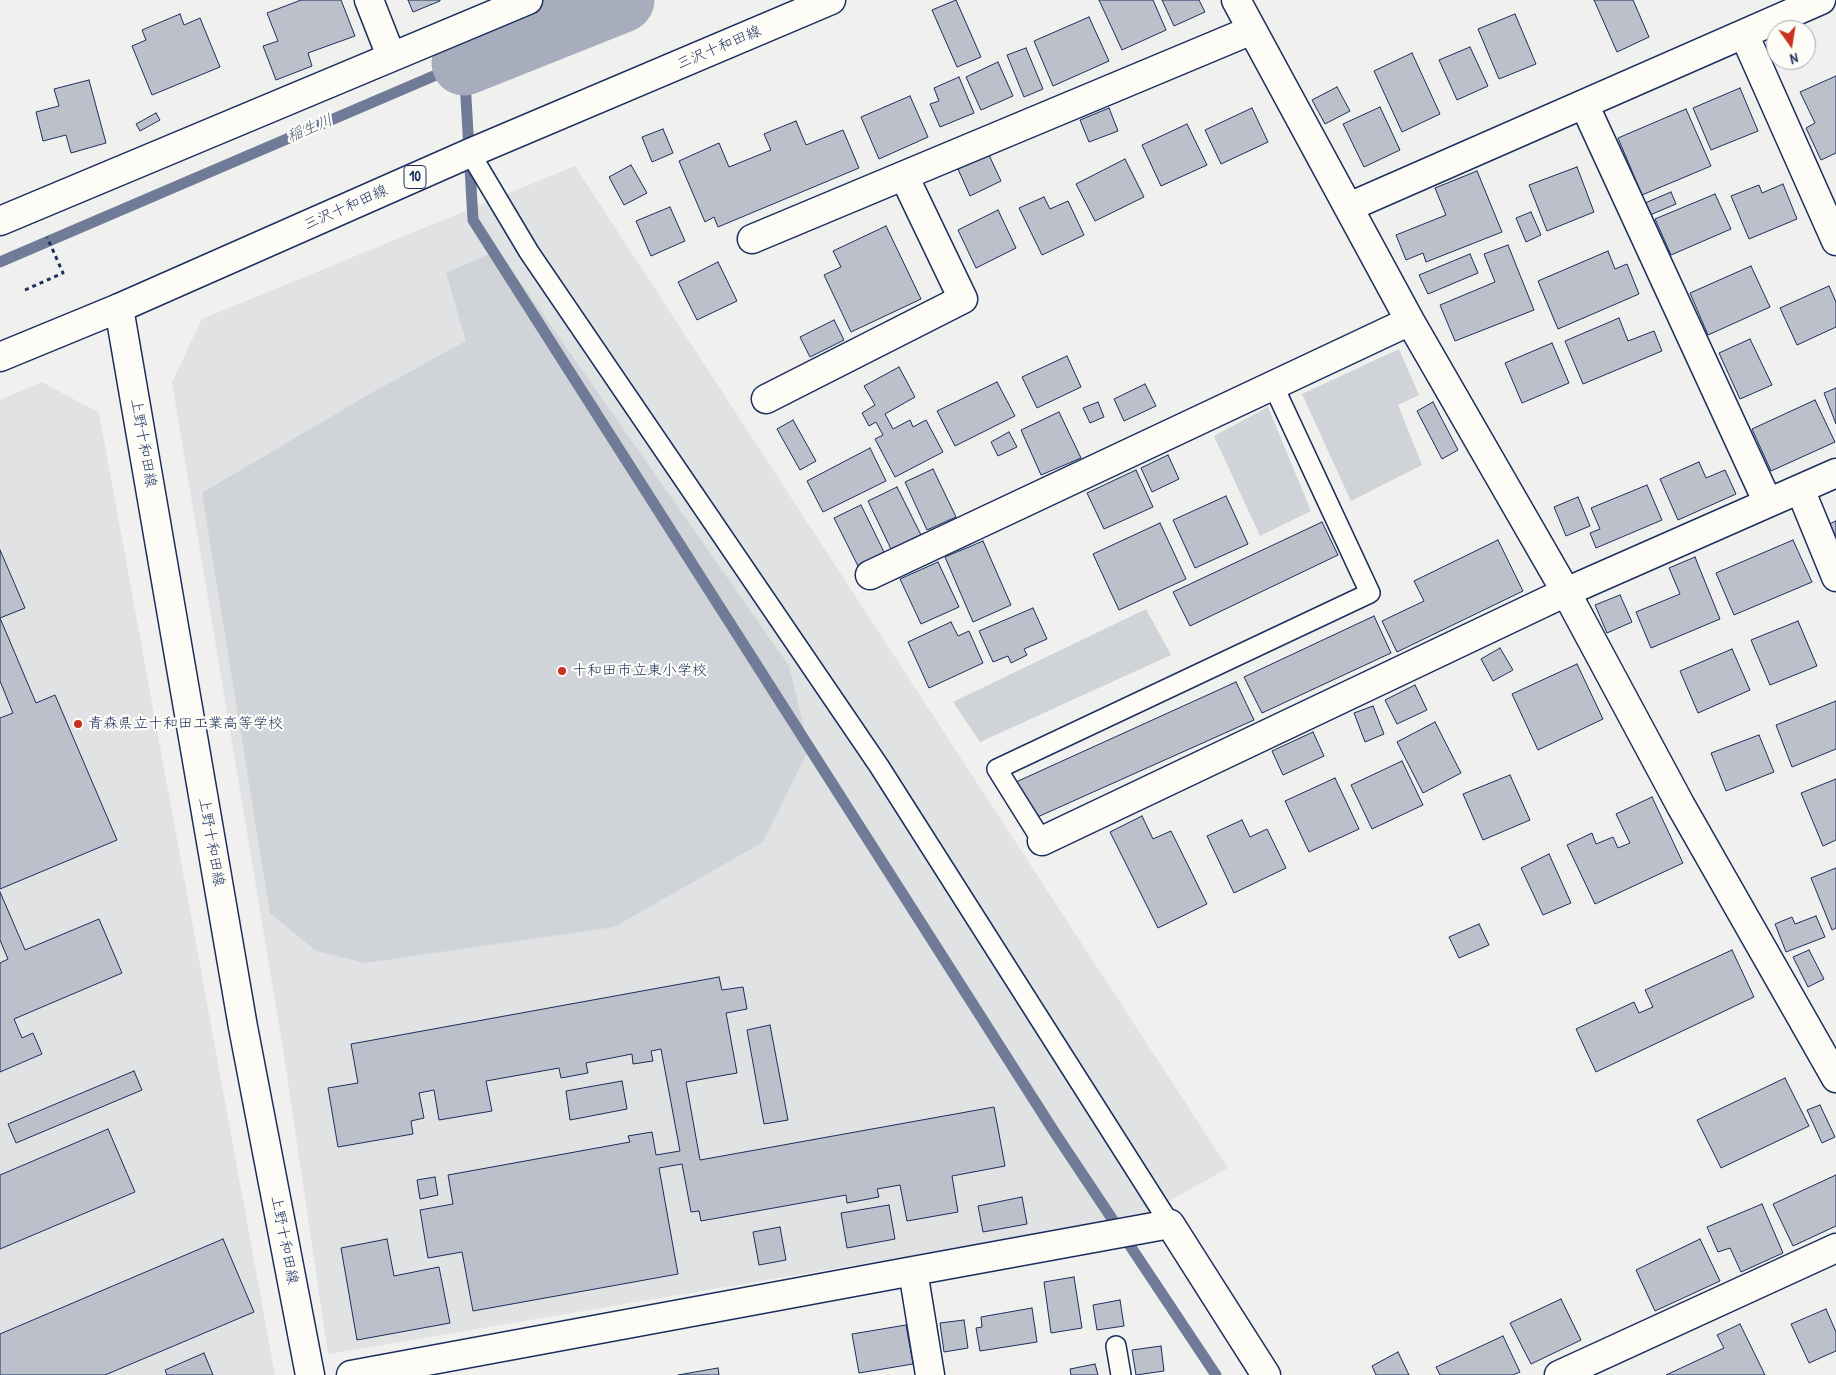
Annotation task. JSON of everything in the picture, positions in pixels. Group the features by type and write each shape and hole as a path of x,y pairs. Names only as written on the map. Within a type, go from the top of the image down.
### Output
{"street":[{"path":"369,0 391,56"},
{"path":"0,221 528,0"},
{"name":"三沢十和田線","path":"0,357 119,308 470,153 831,0"},
{"path":"1236,0 1410,320 1566,592 1681,806 1829,1051 1836,1078"},
{"path":"1349,207 1821,0"},
{"path":"752,239 1252,30"},
{"path":"1744,34 1836,241"},
{"path":"1584,104 1768,503"},
{"path":"766,399 963,299 904,176"},
{"name":"上野十和田線","path":"119,308 243,1026 310,1375"},
{"path":"870,575 1410,320"},
{"path":"1042,841 1566,592 1836,473"},
{"path":"1800,489 1836,577"},
{"path":"350,1375 1170,1224 1266,1375"},
{"path":"1559,1375 1836,1248"},
{"path":"913,1271 930,1375"}],"lane":[{"path":"470,153 529,252 879,766 1170,1224"},
{"path":"1042,841 997,769 1370,594 1273,385"},
{"path":"1116,1346 1121,1375"}],"path":[{"path":"25,290 63,273 44,232"}],"shaded area":[{"name":"十和田市立東小学校","path":"575,166 1228,1168 1141,1217 328,1354 284,1055 172,382 202,319"},
{"path":"498,250 789,666 809,749 763,842 614,927 365,963 316,951 270,913 202,493 373,392 466,341 446,273"},
{"path":"1399,349 1419,395 1398,405 1422,465 1351,501 1302,394"},
{"name":"青森県立十和田工業高等学校","path":"42,382 99,413 275,1375 0,1375 0,400"},
{"path":"1268,407 1311,511 1260,536 1214,436"},
{"path":"1146,609 1171,655 980,742 953,702"}],"building":[{"path":"301,0 341,0 355,36 308,53 312,66 276,80 263,46 278,41 267,13"},
{"path":"408,0 440,0 440,1 413,12"},
{"path":"956,0 981,57 957,67 932,10"},
{"path":"1099,0 1153,0 1166,30 1122,50"},
{"path":"1162,0 1199,0 1205,12 1174,26"},
{"path":"1594,0 1633,0 1649,37 1617,52"},
{"path":"180,14 184,25 200,18 220,67 152,95 132,46 146,40 142,30"},
{"path":"1515,14 1536,64 1499,79 1478,29"},
{"path":"1089,17 1109,61 1053,86 1034,41"},
{"path":"1470,47 1488,86 1457,100 1439,60"},
{"path":"1026,48 1043,89 1024,97 1007,55"},
{"path":"1412,53 1440,114 1402,132 1374,71"},
{"path":"998,62 1013,96 981,110 966,77"},
{"path":"1836,76 1836,153 1821,160 1806,128 1815,123 1800,92"},
{"path":"959,77 974,113 940,127 930,104 939,101 934,88"},
{"path":"89,80 106,143 71,153 66,135 43,141 36,112 59,106 54,89"},
{"path":"1337,87 1350,111 1325,124 1312,100"},
{"path":"1740,88 1758,131 1711,150 1693,108"},
{"path":"910,96 928,137 879,159 861,117"},
{"path":"1380,107 1400,150 1364,167 1343,124"},
{"path":"1109,108 1118,131 1089,142 1080,120"},
{"path":"1252,108 1268,142 1221,164 1205,130"},
{"path":"1686,109 1711,166 1642,195 1618,138"},
{"path":"156,113 160,120 140,131 136,124"},
{"path":"796,121 806,145 843,130 859,168 718,227 714,217 705,222 679,161 719,143 729,167 771,150 764,134"},
{"path":"1187,124 1207,165 1161,186 1142,145"},
{"path":"663,129 673,153 652,162 642,137"},
{"path":"989,155 1001,181 970,196 958,169"},
{"path":"1125,159 1144,197 1095,221 1076,184"},
{"path":"631,165 647,193 624,205 609,177"},
{"path":"1577,167 1594,212 1547,231 1529,185"},
{"path":"1477,171 1502,232 1426,262 1423,253 1406,260 1396,235 1446,215 1435,188"},
{"path":"1783,184 1797,219 1749,239 1731,196 1759,185 1762,193"},
{"path":"1671,192 1676,204 1650,215 1645,203"},
{"path":"1715,194 1731,229 1671,255 1655,219"},
{"path":"1044,197 1050,209 1068,201 1084,235 1042,255 1019,208"},
{"path":"670,207 685,241 651,256 636,221"},
{"path":"998,210 1016,248 976,268 958,230"},
{"path":"1531,212 1541,235 1526,242 1516,218"},
{"path":"886,226 921,299 851,332 824,275 841,267 833,251"},
{"path":"1508,245 1534,310 1455,341 1440,305 1495,282 1484,254"},
{"path":"1608,251 1615,269 1627,264 1639,294 1558,329 1538,281"},
{"path":"1470,254 1478,273 1428,294 1419,275"},
{"path":"718,262 737,301 697,320 678,282"},
{"path":"1751,266 1770,307 1708,335 1690,293"},
{"path":"1829,286 1836,302 1836,327 1797,345 1780,308"},
{"path":"1619,318 1628,341 1654,331 1662,351 1583,384 1565,341"},
{"path":"834,320 844,340 810,357 800,337"},
{"path":"1750,339 1772,385 1740,399 1719,353"},
{"path":"1552,343 1569,383 1522,403 1505,363"},
{"path":"1067,356 1081,387 1037,408 1022,377"},
{"path":"899,367 915,397 885,414 893,429 910,420 913,427 926,420 943,452 895,477 875,439 883,435 876,422 869,426 862,413 875,405 864,386"},
{"path":"997,382 1015,416 955,446 937,411"},
{"path":"1145,384 1156,406 1124,421 1114,399"},
{"path":"1836,388 1836,424 1824,393"},
{"path":"1815,400 1835,442 1771,471 1752,429"},
{"path":"1098,402 1104,417 1090,423 1083,408"},
{"path":"1433,402 1458,450 1442,459 1417,411"},
{"path":"1059,412 1081,458 1041,475 1021,430"},
{"path":"793,420 816,461 800,470 777,429"},
{"path":"1009,432 1017,447 998,456 991,442"},
{"path":"870,448 886,481 823,512 807,481"},
{"path":"1168,455 1179,479 1152,492 1141,468"},
{"path":"1699,462 1706,478 1725,470 1736,494 1678,520 1660,479"},
{"path":"933,469 956,517 927,530 905,482"},
{"path":"1136,470 1153,507 1104,529 1087,493"},
{"path":"1647,485 1662,520 1596,548 1590,533 1600,529 1591,508"},
{"path":"897,487 921,535 891,549 868,501"},
{"path":"1226,496 1248,544 1195,568 1173,520"},
{"path":"1578,497 1590,526 1566,536 1554,507"},
{"path":"861,505 884,552 858,566 834,518"},
{"path":"1836,521 1836,545 1827,525"},
{"path":"1322,522 1338,555 1190,626 1173,592"},
{"path":"1160,523 1186,579 1119,610 1093,554"},
{"path":"1498,540 1523,591 1397,652 1382,621 1424,601 1414,581"},
{"path":"1793,540 1812,582 1734,615 1716,573"},
{"path":"983,541 1011,605 973,622 945,557"},
{"path":"0,550 25,608 0,618"},
{"path":"1695,557 1720,619 1651,648 1636,612 1680,594 1669,568"},
{"path":"938,562 959,607 921,624 900,579"},
{"path":"1620,595 1632,622 1607,633 1595,605"},
{"path":"1033,608 1047,639 1024,649 1027,655 1011,663 1008,656 993,662 979,631"},
{"path":"1374,616 1391,653 1262,713 1244,677"},
{"path":"0,618 36,703 55,695 117,840 0,889 0,718 13,713 0,681"},
{"path":"1798,621 1817,666 1770,685 1751,640"},
{"path":"951,622 958,636 969,631 983,663 929,688 908,642"},
{"path":"1500,648 1513,670 1493,681 1481,659"},
{"path":"1732,649 1750,690 1698,713 1680,671"},
{"path":"1577,664 1603,719 1538,750 1512,694"},
{"path":"1236,682 1254,720 1033,819 1016,782"},
{"path":"1415,685 1427,710 1397,724 1385,700"},
{"path":"1836,701 1836,749 1792,767 1776,725"},
{"path":"1373,706 1384,734 1365,742 1354,713"},
{"path":"1435,722 1461,773 1423,793 1397,742"},
{"path":"1313,732 1324,756 1283,775 1272,751"},
{"path":"1759,735 1774,772 1726,791 1711,753"},
{"path":"1402,761 1423,805 1372,829 1351,785"},
{"path":"1510,775 1530,820 1483,840 1463,794"},
{"path":"1335,778 1359,829 1309,852 1285,801"},
{"path":"1836,779 1836,840 1823,846 1801,793"},
{"path":"1652,797 1683,863 1595,904 1567,845 1592,833 1596,844 1613,837 1618,848 1630,843 1616,814"},
{"path":"1142,816 1153,839 1171,831 1207,904 1158,928 1110,832"},
{"path":"1242,820 1250,837 1267,829 1286,868 1234,893 1207,836"},
{"path":"1549,854 1571,903 1543,915 1521,868"},
{"path":"1836,868 1836,928 1832,930 1811,878"},
{"path":"0,892 25,950 99,919 122,973 14,1019 22,1038 33,1033 42,1054 0,1072 0,963 8,959 0,940"},
{"path":"1816,916 1825,937 1786,952 1775,924 1792,917 1795,924"},
{"path":"1479,924 1489,945 1459,958 1449,937"},
{"path":"1732,950 1754,997 1596,1072 1576,1029 1634,1002 1639,1013 1653,1007 1645,990"},
{"path":"1809,950 1824,979 1808,987 1793,957"},
{"path":"719,977 722,990 743,987 747,1009 726,1013 737,1073 686,1082 700,1160 994,1107 1005,1166 952,1176 958,1212 907,1221 900,1185 877,1189 879,1197 847,1203 846,1195 701,1221 699,1211 691,1212 682,1164 659,1168 678,1274 473,1311 462,1252 428,1258 420,1210 453,1204 448,1175 630,1142 628,1136 652,1132 656,1155 680,1151 661,1049 651,1051 653,1061 633,1064 632,1054 586,1063 588,1073 561,1078 559,1068 486,1081 492,1111 439,1120 434,1090 419,1093 424,1118 411,1121 413,1134 338,1147 328,1088 358,1083 351,1044"},
{"path":"770,1025 788,1120 764,1124 747,1030"},
{"path":"134,1071 142,1090 16,1143 8,1124"},
{"path":"1785,1078 1809,1126 1721,1168 1697,1120"},
{"path":"622,1081 627,1109 570,1120 566,1091"},
{"path":"1820,1105 1835,1137 1822,1143 1807,1110"},
{"path":"108,1129 135,1192 0,1249 0,1175"},
{"path":"1836,1175 1836,1226 1793,1246 1773,1204"},
{"path":"435,1177 438,1195 420,1199 417,1180"},
{"path":"1022,1197 1027,1224 983,1232 978,1206"},
{"path":"1762,1204 1783,1253 1741,1272 1730,1248 1718,1252 1707,1227"},
{"path":"889,1205 895,1239 847,1248 841,1213"},
{"path":"780,1227 786,1260 759,1265 753,1232"},
{"path":"223,1239 254,1312 105,1375 0,1375 0,1334"},
{"path":"387,1239 394,1276 439,1267 450,1323 357,1340 341,1248"},
{"path":"1700,1239 1720,1281 1655,1311 1636,1270"},
{"path":"1074,1277 1082,1328 1051,1333 1044,1282"},
{"path":"1561,1299 1581,1340 1531,1364 1510,1323"},
{"path":"1120,1300 1124,1326 1097,1330 1093,1305"},
{"path":"1032,1308 1037,1342 980,1351 976,1328 982,1327 981,1317"},
{"path":"1826,1309 1836,1332 1836,1351 1809,1363 1791,1324"},
{"path":"964,1320 968,1348 944,1352 940,1323"},
{"path":"1740,1324 1765,1375 1666,1375 1724,1348 1717,1335"},
{"path":"906,1325 913,1364 859,1373 852,1334"},
{"path":"1503,1336 1520,1372 1513,1375 1440,1375 1436,1367"},
{"path":"1161,1346 1164,1371 1136,1375 1132,1350"},
{"path":"1398,1352 1409,1375 1376,1375 1372,1366"},
{"path":"204,1353 213,1375 167,1375 165,1370"},
{"path":"1095,1364 1098,1375 1071,1375 1070,1369"},
{"path":"718,1368 719,1375 678,1375"}],"waterway":[{"name":"稲生川","path":"464,63 622,0"},
{"path":"0,262 464,63 473,220 1055,1133 1216,1375"}],"place":[{"name":"十和田市立東小学校","path":"562,671"},
{"name":"青森県立十和田工業高等学校","path":"78,724"}]}
